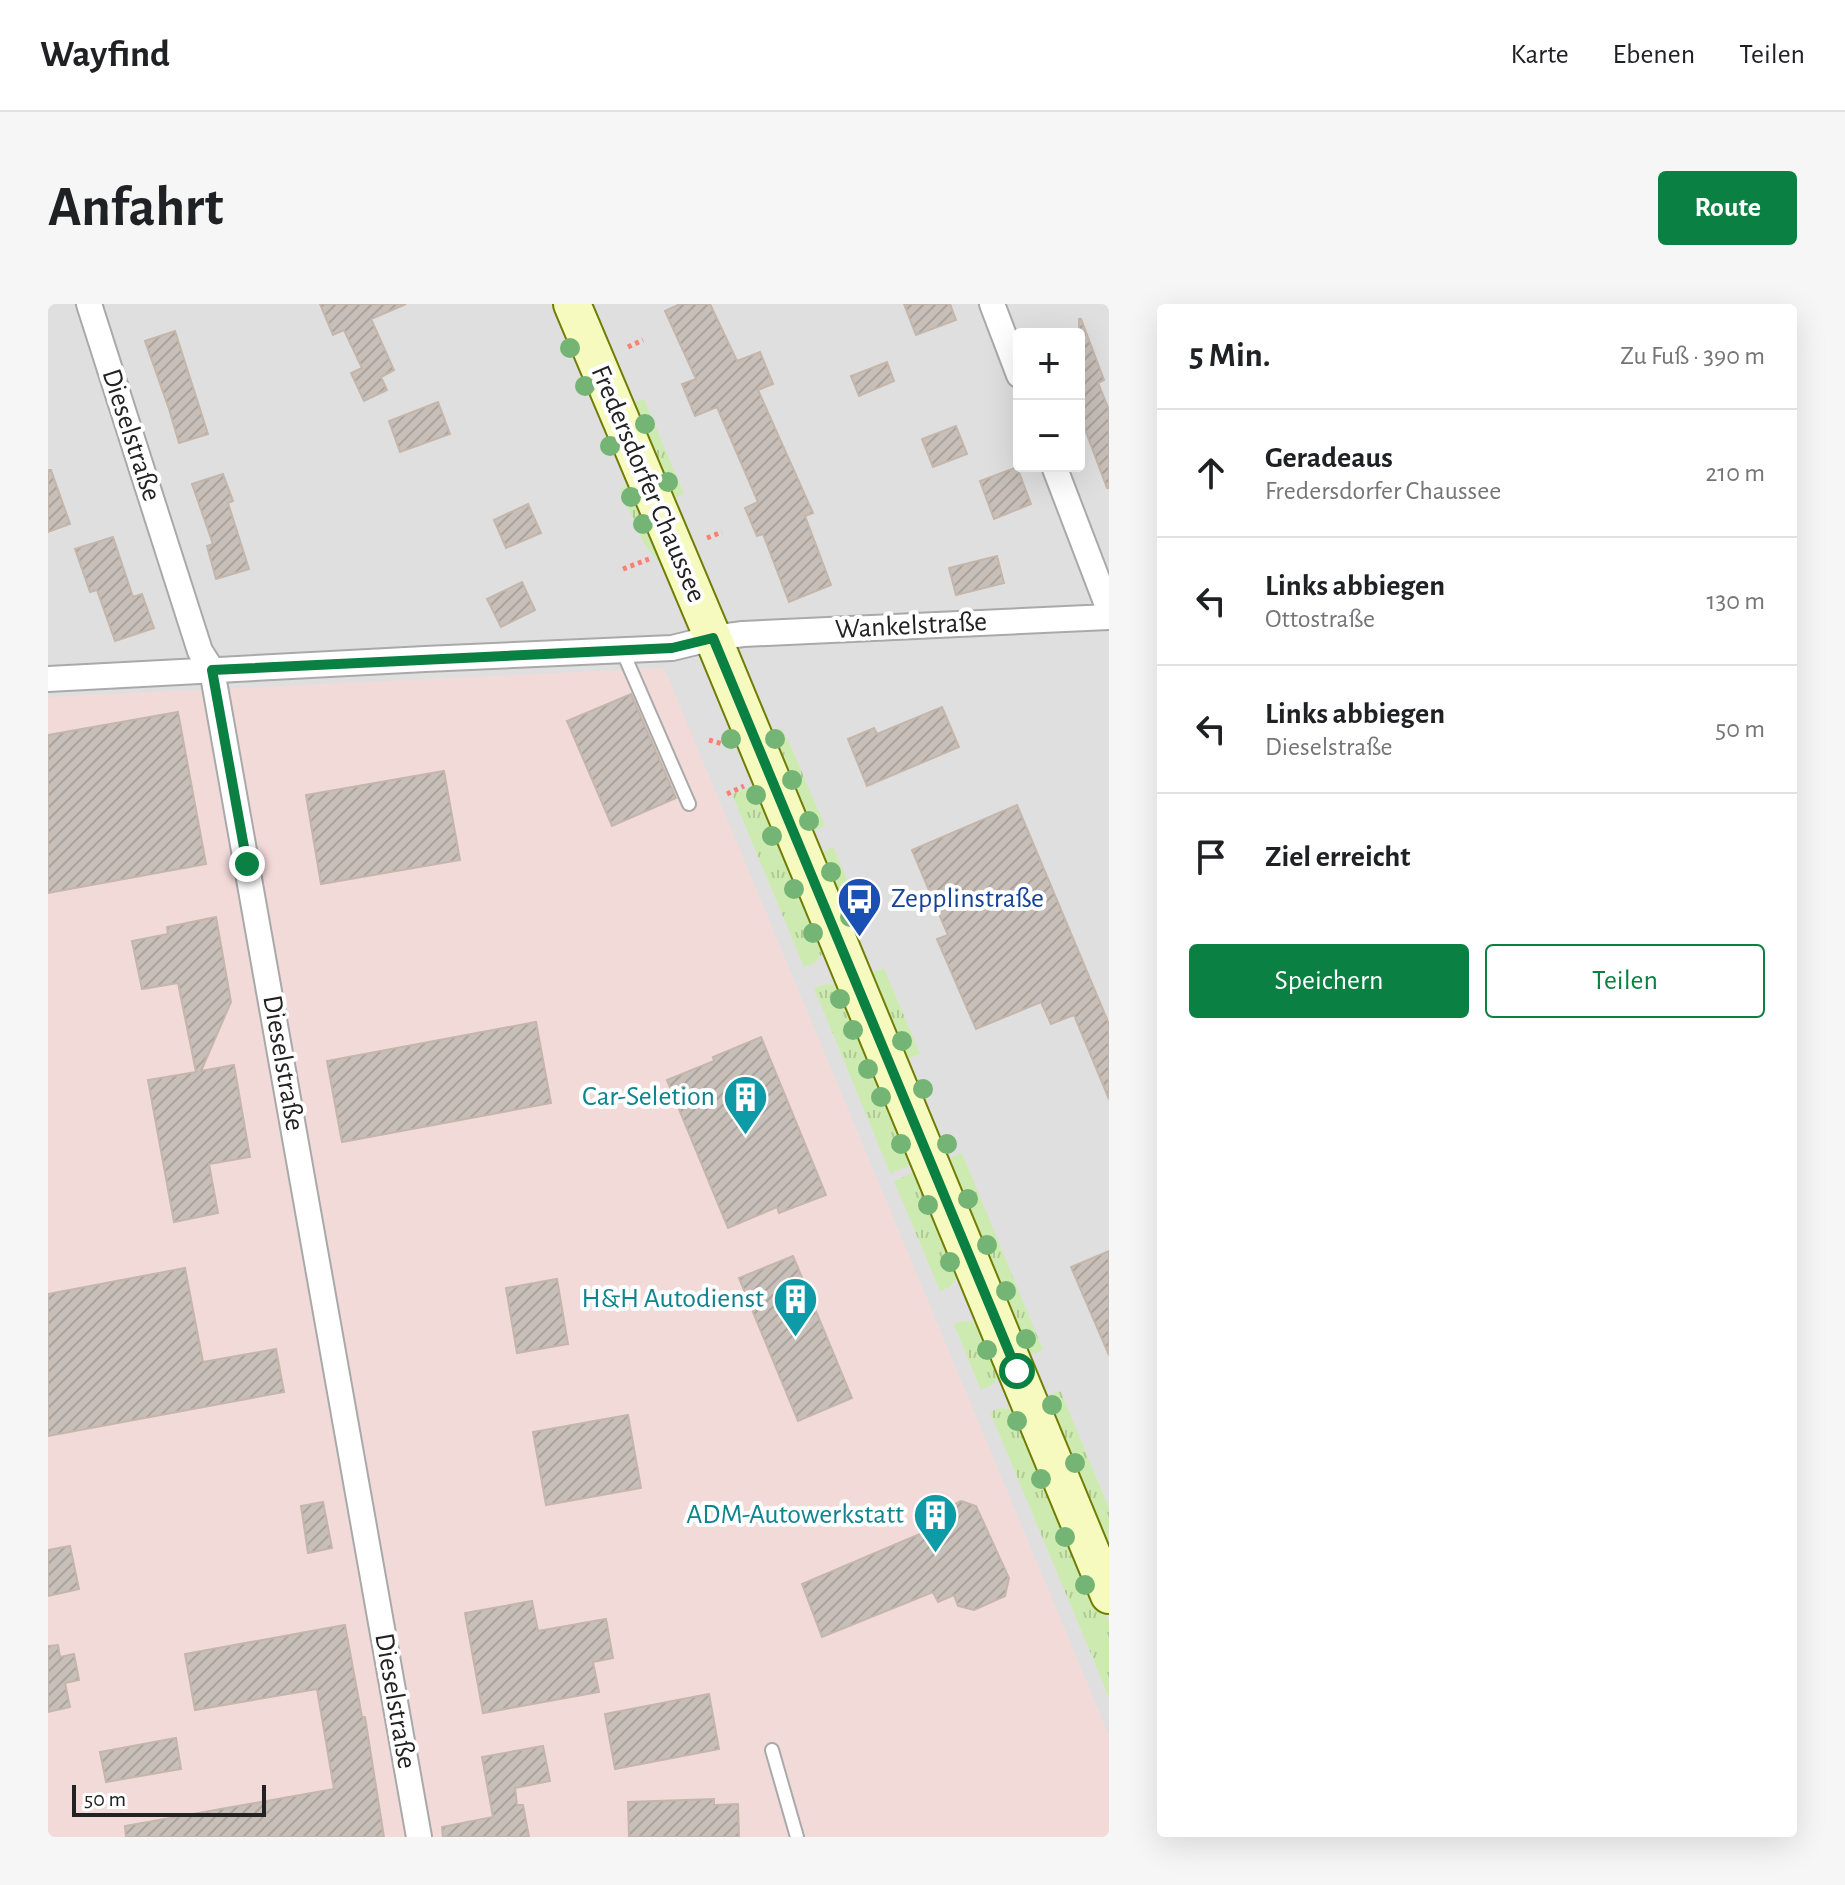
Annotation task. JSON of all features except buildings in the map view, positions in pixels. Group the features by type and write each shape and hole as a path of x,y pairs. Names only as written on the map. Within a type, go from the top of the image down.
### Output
{"main road":[{"name":"Fredersdorfer Chaussee","path":"572,304 1109,1595"}],"street":[{"name":"Dieselstraße","path":"89,304 200,651 212,670 419,1837"},
{"path":"992,304 1013,359"},
{"path":"1056,472 1109,610"},
{"name":"Wankelstraße","path":"48,679 672,648 713,638 773,632 1109,617"}],"lane":[{"path":"622,650 689,804"},
{"path":"772,1750 797,1837"}],"path":[{"path":"628,347 643,340"},
{"path":"707,538 722,532"},
{"path":"623,569 650,559"}],"shaded area":[{"path":"48,304 1109,304 1109,1837 48,1837"},
{"path":"664,668 1109,1735 1109,1837 48,1837 48,697"}],"green space":[{"path":"644,399 684,494 675,498 666,495 630,408"},
{"path":"626,485 635,486 666,569 644,544 620,489"},
{"path":"781,729 825,826 816,830 810,830 767,736"},
{"path":"759,783 825,950 816,962 804,967 732,794"},
{"path":"833,847 866,923 848,930 818,860 824,851"},
{"path":"884,968 920,1054 909,1058 899,1052 866,975"},
{"path":"826,984 838,985 918,1163 890,1173 814,988"},
{"path":"962,1153 1043,1350 1036,1353 1024,1353 943,1161"},
{"path":"920,1170 963,1270 950,1287 940,1291 894,1181"},
{"path":"962,1321 981,1323 1004,1372 992,1385 981,1390 954,1325"},
{"path":"1060,1390 1109,1508 1109,1539 1104,1539 1046,1401"},
{"path":"1000,1408 1021,1410 1109,1623 1109,1697 990,1412"}],"place":[{"name":"Zepplinstraße","path":"860,938"},
{"name":"Car-Seletion","path":"746,1136"},
{"name":"H&H Autodienst","path":"795,1338"},
{"name":"ADM-Autowerkstatt","path":"935,1554"}],"route":[{"path":"247,864 212,670 672,648 713,638 1017,1371"}]}
